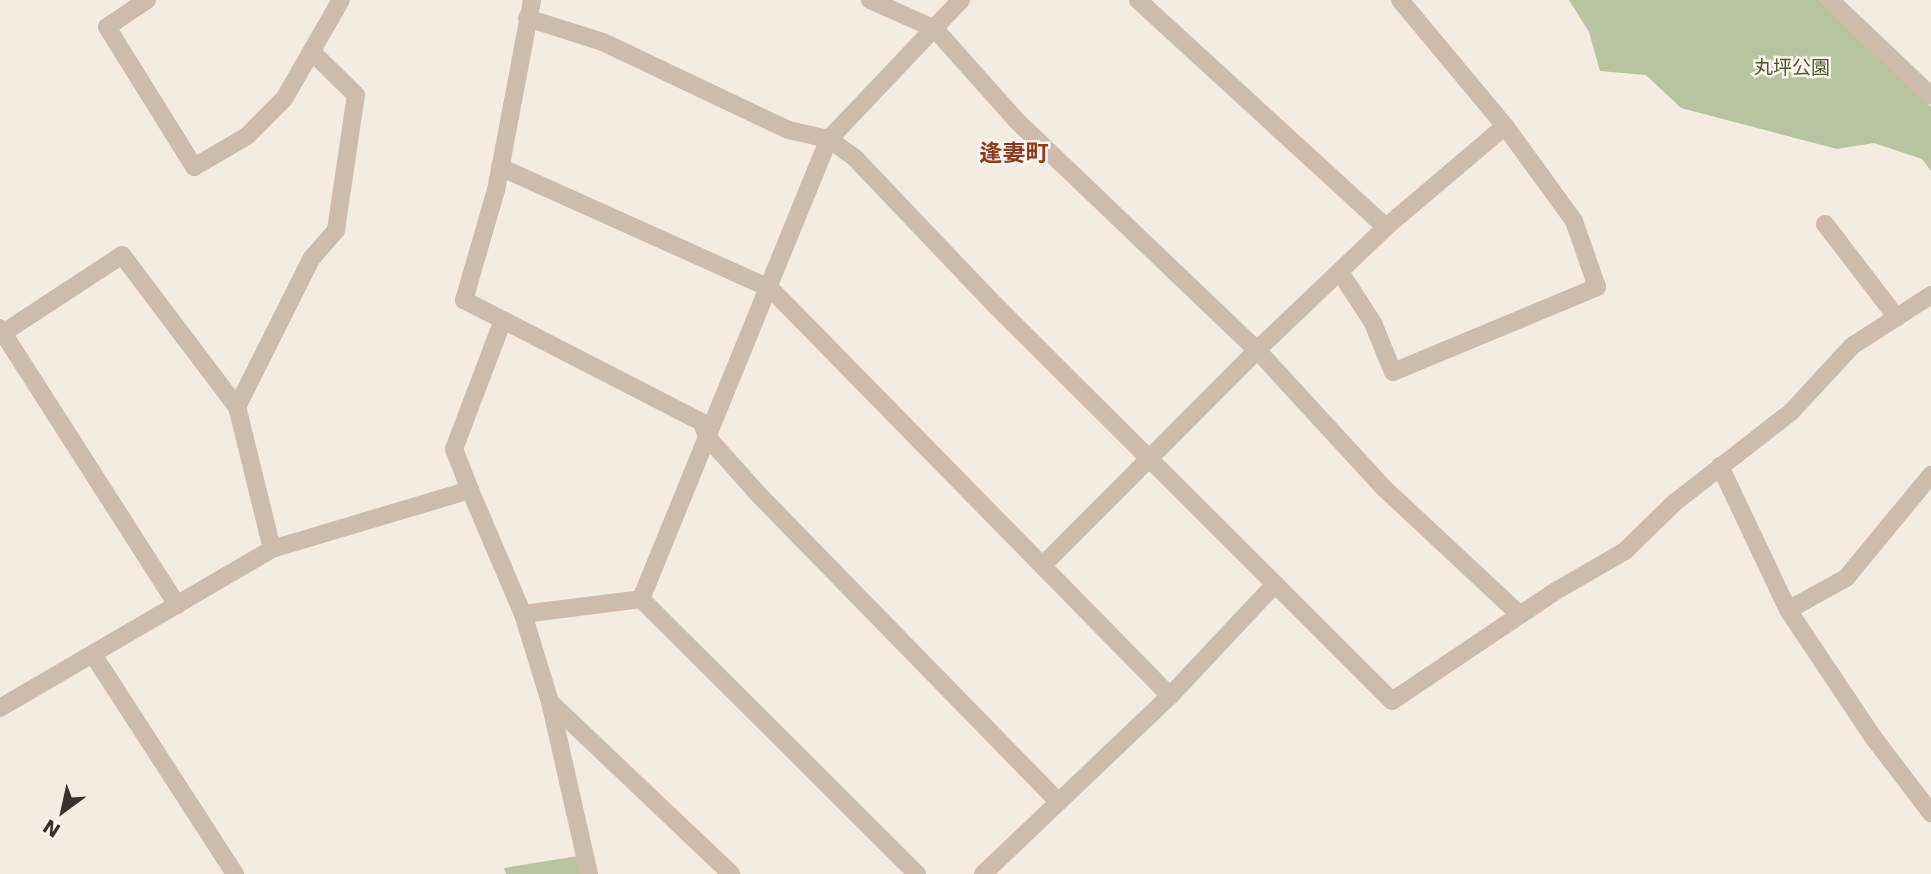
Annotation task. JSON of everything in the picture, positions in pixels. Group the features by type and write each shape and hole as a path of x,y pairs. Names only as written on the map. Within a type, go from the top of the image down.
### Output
{"street":[{"path":"147,0 107,27 194,167 247,136 284,99 314,54 341,0"},
{"path":"870,0 935,29 1017,121 1256,350 1385,489 1519,614"},
{"path":"641,599 771,289 829,139 961,0"},
{"path":"1138,0 1386,227"},
{"path":"1340,272 1373,323 1394,372 1597,287 1574,220 1505,126 1400,0"},
{"path":"1830,0 1931,96"},
{"path":"1057,800 709,439 701,422 464,300 500,167 530,9 788,130 829,139 854,156 1150,460 1392,701 1519,614 1625,551 1720,466 1792,411 1852,346 1931,295"},
{"path":"237,407 312,260 336,230 356,95 314,54"},
{"path":"1044,564 1150,460 1256,350 1386,227 1505,126"},
{"path":"500,167 771,289 1044,564 1170,696"},
{"path":"1825,224 1897,318"},
{"path":"177,605 2,331 122,255 237,407 272,549"},
{"path":"503,320 454,449 523,614 550,702 589,874"},
{"path":"1720,466 1788,610 1873,737 1931,813"},
{"path":"1788,610 1846,578 1931,475"},
{"path":"0,708 94,656 272,549 470,490"},
{"path":"983,874 1057,800 1170,696 1275,584"},
{"path":"523,614 641,599"},
{"path":"641,599 917,874"},
{"path":"94,656 235,874"},
{"path":"550,702 731,874"}],"green space":[{"name":"丸坪公園","path":"1569,0 1820,0 1931,107 1931,171 1922,159 1874,143 1837,149 1681,108 1646,75 1600,71 1589,32"},
{"path":"578,856 582,874 506,874 504,868"}],"district":[{"name":"逢妻町","path":"1014,153"}]}
